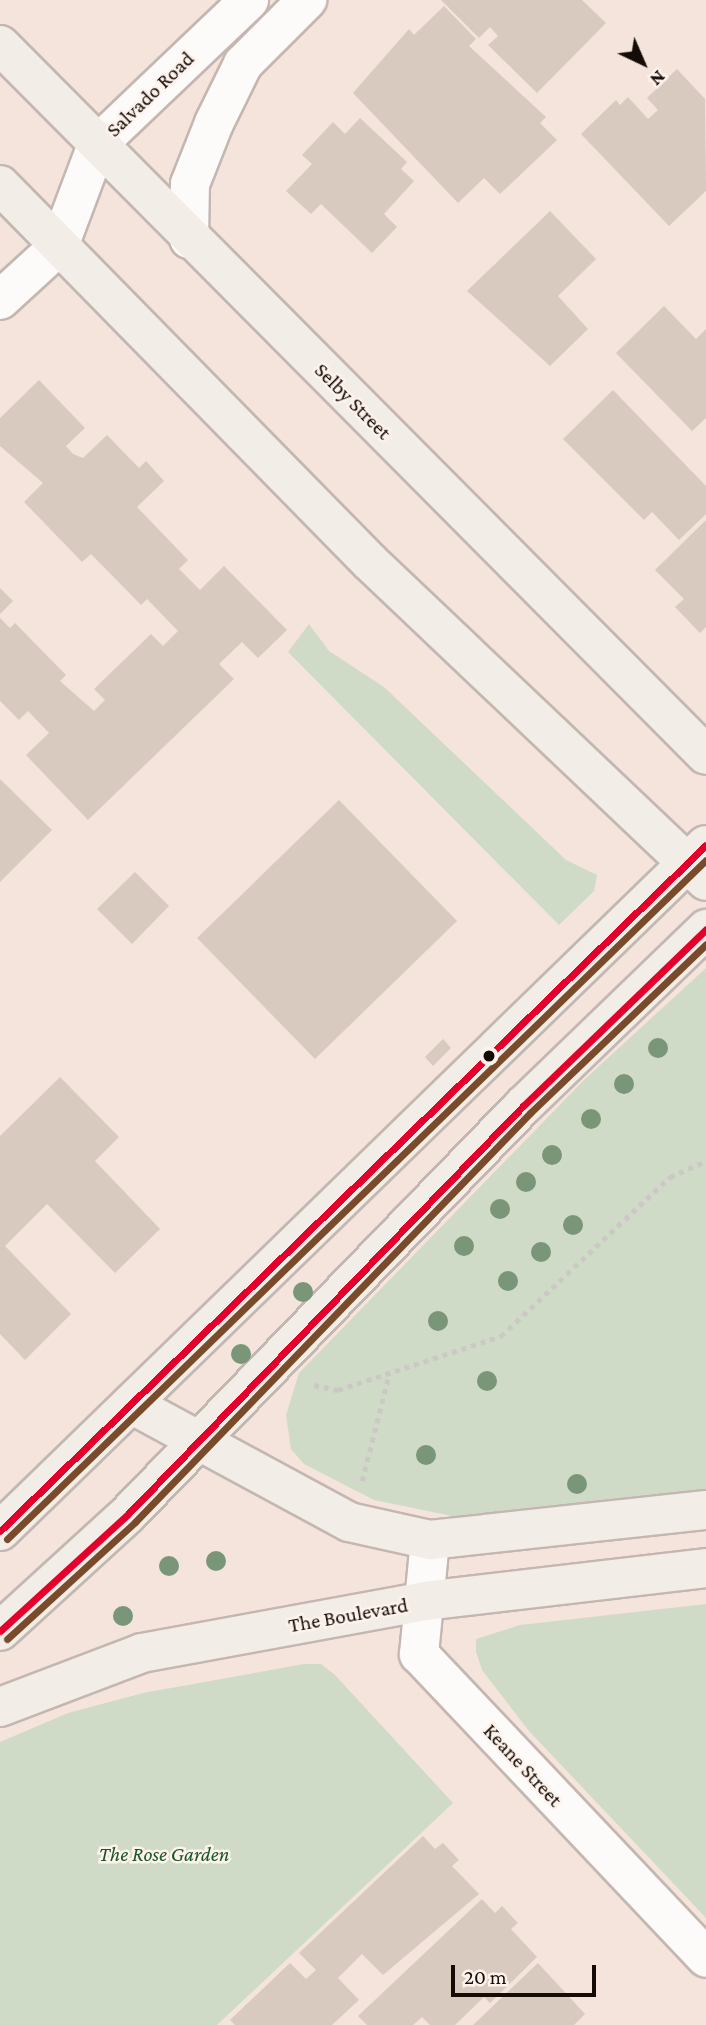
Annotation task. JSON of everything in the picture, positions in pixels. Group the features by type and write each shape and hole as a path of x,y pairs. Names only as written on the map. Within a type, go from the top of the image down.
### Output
{"main road":[{"name":"Selby Street","path":"0,46 189,239 706,755"},
{"path":"0,185 370,562 700,863 0,1531"},
{"path":"0,1631 202,1441 523,1105 706,929"},
{"path":"131,1404 349,1522 430,1541 706,1510"},
{"name":"The Boulevard","path":"0,1707 142,1653 425,1601 706,1568"}],"street":[{"name":"Salvado Road","path":"0,300 60,246 97,145 249,0"},
{"path":"189,239 190,184 214,123 243,64 307,0"},
{"name":"Keane Street","path":"430,1541 419,1654 706,1958"}],"path":[{"path":"304,1377 338,1390 501,1336 670,1177 706,1161"},
{"path":"360,1489 390,1373"}],"green space":[{"path":"309,624 329,651 384,687 566,860 597,875 594,891 559,925 288,652"},
{"path":"706,968 706,1490 539,1518 457,1517 374,1500 304,1464 291,1449 286,1415 299,1373 585,1079"},
{"path":"706,1604 706,1918 529,1731 482,1670 476,1652 476,1639 520,1625"},
{"name":"The Rose Garden","path":"304,1664 321,1664 335,1675 453,1803 217,2025 0,2025 0,1742 68,1713 143,1693"}],"building":[{"path":"441,0 582,0 606,23 537,93 488,45 498,36 490,27 479,38"},
{"path":"444,6 476,39 469,46 546,117 540,123 557,140 500,194 484,178 458,203 353,93 409,29 414,35"},
{"path":"677,69 705,99 706,191 669,226 581,134 616,100 620,105 628,97 648,119 658,110 647,98"},
{"path":"360,118 407,162 401,169 414,181 384,214 397,227 372,253 321,204 311,214 286,191 312,164 302,155 333,122 345,134"},
{"path":"550,211 596,259 558,296 588,329 550,366 467,291"},
{"path":"664,306 696,339 706,329 706,418 692,431 616,353"},
{"path":"39,380 85,428 66,446 73,454 83,458 107,435 139,468 146,461 164,481 137,507 188,560 179,569 200,590 224,566 287,630 258,658 242,642 219,664 234,679 88,820 26,755 49,733 28,711 19,720 0,701 0,618 10,628 15,623 66,675 60,681 94,711 105,700 94,689 151,634 163,646 178,631 147,599 141,605 91,554 82,562 24,502 43,483 0,446 0,418"},
{"path":"613,390 706,486 706,514 679,540 652,512 644,520 563,439"},
{"path":"706,520 706,627 700,633 675,607 684,599 655,570"},
{"path":"0,588 13,601 0,614"},
{"path":"0,779 52,830 0,882"},
{"path":"339,800 457,921 315,1059 197,938"},
{"path":"135,872 169,906 132,944 97,909"},
{"path":"443,1039 451,1048 433,1066 425,1057"},
{"path":"60,1077 119,1137 95,1161 160,1229 115,1273 47,1204 5,1246 71,1314 25,1360 0,1334 0,1136"},
{"path":"423,1836 435,1849 443,1843 459,1860 452,1866 479,1894 383,1975 362,1954 338,1978 359,2000 332,2025 235,2025 230,2020 290,1963 306,1979 316,1970 299,1953"},
{"path":"482,1899 495,1913 502,1906 518,1923 511,1929 537,1957 490,2003 484,1997 455,2025 430,2025 422,2017 413,2025 367,2025 358,2016"},
{"path":"538,1963 585,2014 574,2025 473,2025"}],"transit line":[{"path":"0,1531 706,845"},
{"path":"7,1539 706,860"},
{"path":"0,1631 127,1515 523,1106 706,929"},
{"path":"7,1639 135,1522 530,1113 706,944"}]}
